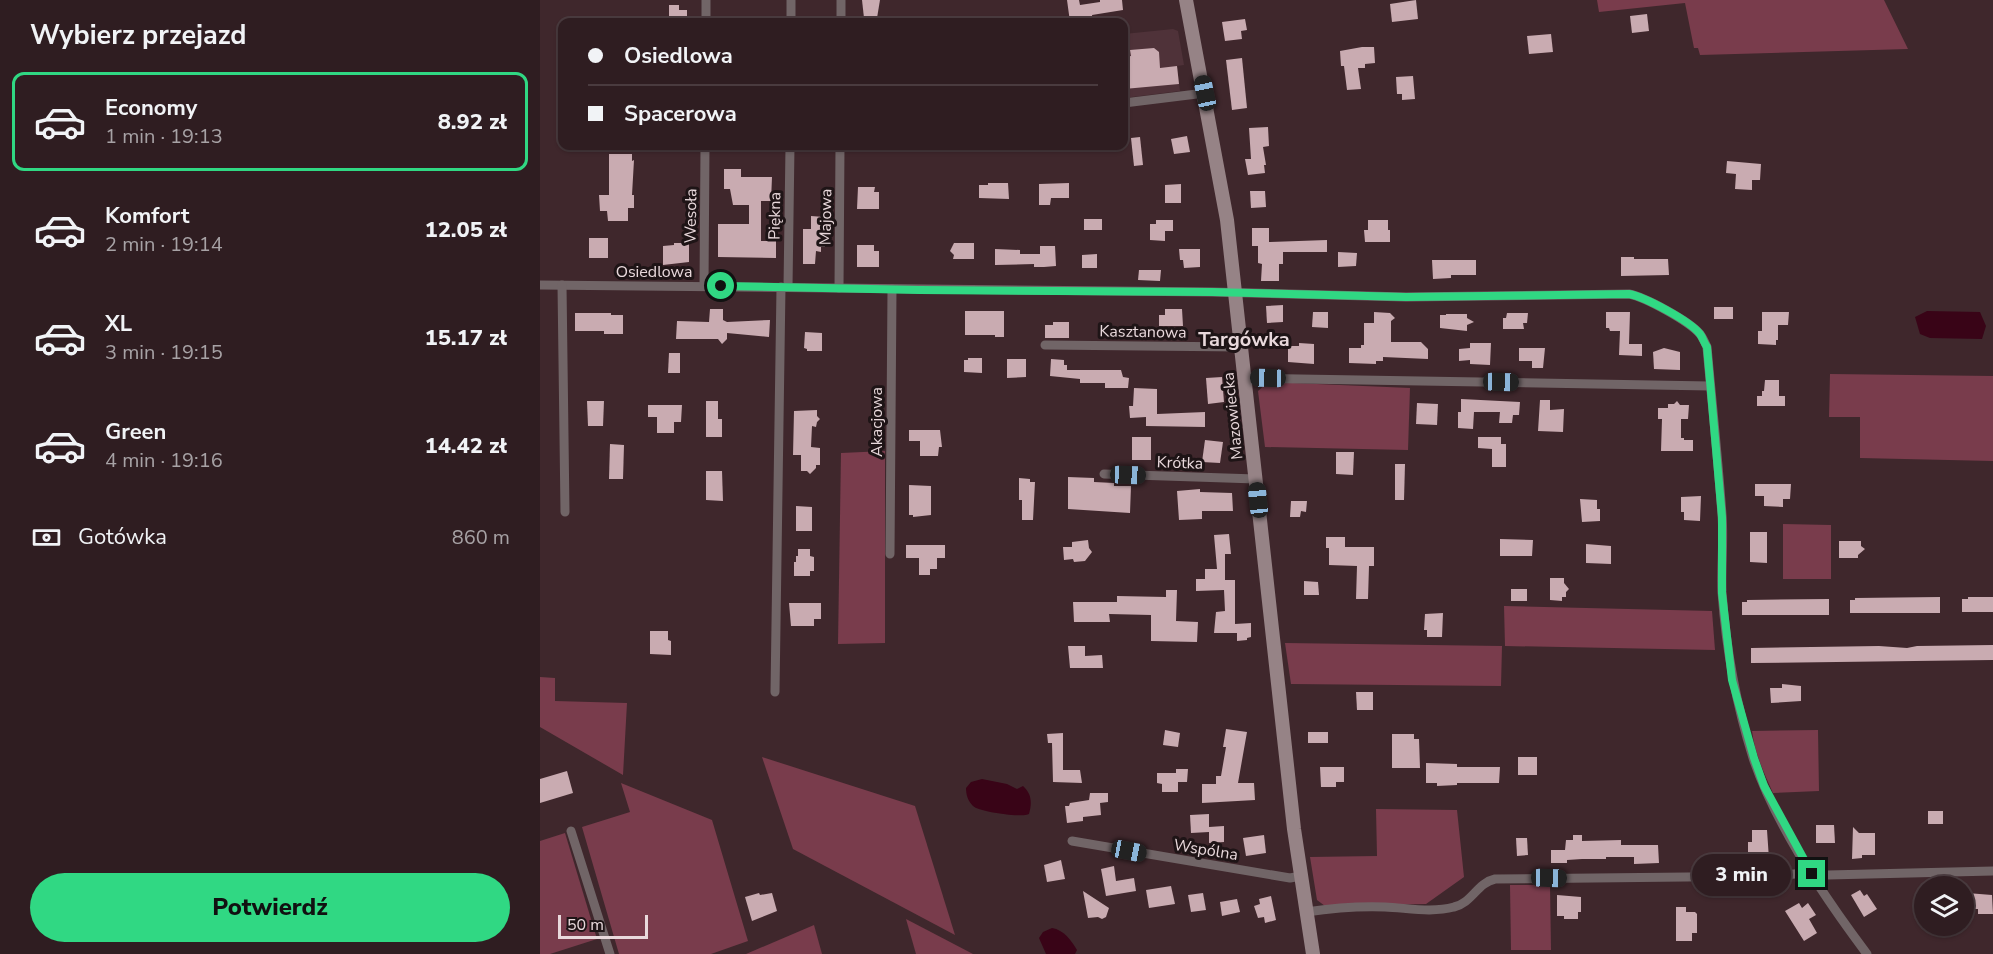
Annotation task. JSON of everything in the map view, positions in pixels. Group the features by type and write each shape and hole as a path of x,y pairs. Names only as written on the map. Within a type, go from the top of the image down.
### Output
{"street":[{"path":"706,0 706,18"},
{"path":"791,0 791,18"},
{"path":"841,0 841,18"},
{"name":"Mazowiecka","path":"1186,0 1227,220 1300,872 1312,954"},
{"path":"1128,103 1205,93"},
{"name":"Wesoła","path":"704,286 705,150"},
{"name":"Piękna","path":"775,692 790,150"},
{"name":"Majowa","path":"839,288 840,150"},
{"name":"Osiedlowa","path":"540,285 1406,297 1629,294 1641,296 1691,325 1700,335 1707,347 1710,386"},
{"path":"562,285 565,512"},
{"name":"Akacjowa","path":"890,554 892,289"},
{"name":"Kasztanowa","path":"1045,345 1241,347"},
{"path":"1245,378 1710,386 1722,517 1722,593 1732,680 1764,786 1812,874 1867,954"},
{"name":"Krótka","path":"1104,474 1256,479"},
{"path":"571,831 610,954"},
{"name":"Wspólna","path":"1072,841 1290,878 1300,872"},
{"path":"1306,912 1350,907 1425,910 1447,908 1464,904 1483,884 1495,879 1993,871"}],"shaded area":[{"path":"1597,0 1884,0 1908,49 1700,55 1698,48 1694,48 1685,3 1599,12"},
{"path":"1173,29 1178,31 1184,65 1177,66 1180,91 1128,98 1128,34"},
{"path":"1927,311 1980,312 1986,326 1982,339 1930,338 1920,334 1915,317"},
{"path":"1830,374 1993,376 1993,461 1860,458 1860,417 1829,417"},
{"path":"1268,382 1410,388 1408,450 1265,447 1258,391"},
{"path":"885,451 885,643 838,644 841,453"},
{"path":"1783,524 1831,525 1831,579 1783,579"},
{"path":"1504,606 1712,611 1715,650 1505,646"},
{"path":"1285,643 1502,646 1501,686 1291,684"},
{"path":"540,677 555,678 555,701 627,703 623,775 540,727"},
{"path":"1818,730 1819,791 1773,793 1763,771 1752,731"},
{"path":"762,757 915,806 955,935 793,849"},
{"path":"982,779 1007,784 1017,789 1023,786 1030,799 1029,814 1001,814 973,806 966,788 971,782"},
{"path":"621,783 712,820 748,941 711,954 619,954 582,827 630,812"},
{"path":"1376,809 1457,810 1464,877 1426,904 1325,906 1317,900 1310,857 1377,856"},
{"path":"565,833 597,939 550,954 540,954 540,841"},
{"path":"1510,885 1550,885 1551,950 1511,950"},
{"path":"906,919 973,954 916,954"},
{"path":"814,925 822,954 746,954"},
{"path":"1052,928 1064,933 1070,939 1077,950 1075,954 1046,954 1039,938 1043,932"}],"building":[{"path":"862,0 880,0 877,18 864,18"},
{"path":"1067,0 1079,0 1080,5 1100,2 1100,0 1122,0 1123,10 1092,15 1092,18 1069,18"},
{"path":"1416,0 1418,19 1392,22 1390,4"},
{"path":"669,5 679,5 679,10 687,10 687,18 669,18"},
{"path":"1647,14 1649,31 1632,33 1630,16"},
{"path":"1245,19 1247,30 1241,31 1242,39 1225,41 1222,22"},
{"path":"1551,34 1553,52 1529,54 1527,36"},
{"path":"1374,47 1375,63 1365,64 1365,68 1358,68 1361,89 1347,90 1340,51"},
{"path":"1154,48 1159,52 1160,68 1177,66 1179,84 1128,89 1130,50"},
{"path":"1242,58 1247,108 1232,110 1226,60"},
{"path":"1413,76 1415,99 1402,100 1402,94 1397,94 1396,77"},
{"path":"1268,127 1269,146 1263,147 1265,173 1248,175 1245,159 1251,159 1249,128"},
{"path":"1187,136 1190,152 1174,154 1171,139"},
{"path":"1140,137 1143,165 1134,166 1131,138"},
{"path":"609,154 632,154 632,161 634,160 632,195 634,195 634,208 628,208 628,221 608,221 607,211 600,211 599,195 609,195"},
{"path":"1727,161 1761,164 1760,180 1752,180 1752,190 1735,189 1736,174 1726,173"},
{"path":"724,169 741,169 741,177 772,177 771,201 761,201 761,241 776,241 776,258 718,257 718,224 749,224 749,205 733,205 730,189 724,189"},
{"path":"988,183 1008,183 1009,199 979,198 979,185 988,185"},
{"path":"1069,183 1069,198 1051,198 1050,205 1039,205 1039,184"},
{"path":"1181,184 1181,203 1165,203 1165,185"},
{"path":"858,187 875,187 874,192 879,192 879,209 857,209"},
{"path":"1250,191 1265,191 1266,207 1251,208"},
{"path":"811,216 824,217 825,247 821,247 821,252 816,251 815,264 803,264 803,229 811,229"},
{"path":"1084,219 1102,219 1102,230 1084,230"},
{"path":"1156,220 1173,220 1173,231 1165,231 1165,241 1150,240 1150,224 1156,224"},
{"path":"1368,220 1388,220 1390,242 1365,242 1364,230 1368,230"},
{"path":"1252,228 1269,228 1269,242 1327,240 1327,252 1283,252 1283,264 1279,264 1279,281 1261,281 1262,264 1258,263 1258,246 1252,246"},
{"path":"589,238 608,238 608,258 589,258"},
{"path":"674,243 689,243 689,262 663,265 663,246 674,245"},
{"path":"954,243 974,243 974,259 953,259 954,255 950,251"},
{"path":"857,245 874,245 874,251 879,251 879,267 857,267"},
{"path":"1040,246 1055,246 1056,266 995,265 995,249 1020,250 1020,254 1040,254"},
{"path":"1179,249 1200,249 1200,267 1184,268 1183,260 1180,260"},
{"path":"1338,252 1357,253 1356,266 1338,267"},
{"path":"1097,254 1097,268 1082,268 1082,255"},
{"path":"1621,257 1668,259 1669,275 1621,276"},
{"path":"1432,260 1476,260 1476,275 1451,275 1451,278 1433,279"},
{"path":"1139,270 1161,270 1160,281 1138,280"},
{"path":"1283,305 1283,322 1267,323 1266,306"},
{"path":"1714,307 1733,307 1733,319 1714,319"},
{"path":"710,309 723,309 723,320 727,322 770,320 769,337 727,333 727,339 722,344 718,339 676,339 677,321 709,322"},
{"path":"1165,309 1182,309 1183,326 1159,326 1159,315 1165,315"},
{"path":"965,311 1004,311 1004,337 965,335"},
{"path":"1313,312 1328,312 1328,328 1312,327"},
{"path":"1374,312 1390,313 1395,318 1391,321 1391,342 1421,342 1428,349 1428,359 1383,357 1383,361 1376,361 1376,364 1349,363 1349,348 1361,348 1361,345 1364,345 1364,323 1374,323"},
{"path":"1606,312 1630,312 1629,344 1642,344 1642,356 1619,355 1620,331 1610,331 1606,328"},
{"path":"1762,312 1789,312 1788,325 1778,325 1776,345 1758,344 1758,331 1762,331"},
{"path":"575,313 623,315 623,334 604,334 604,331 575,331"},
{"path":"1507,313 1528,313 1527,323 1523,323 1524,329 1503,329 1503,318 1506,318"},
{"path":"1467,314 1467,318 1474,322 1467,325 1467,331 1440,328 1440,315"},
{"path":"1053,322 1069,322 1069,338 1045,338 1045,325 1053,325"},
{"path":"805,332 822,333 822,351 807,351 804,348"},
{"path":"1299,343 1314,344 1314,364 1288,362 1288,346 1299,346"},
{"path":"1470,343 1491,343 1490,365 1470,364 1470,360 1459,361 1459,349 1470,348"},
{"path":"1519,348 1545,348 1543,368 1532,368 1532,361 1519,361"},
{"path":"1664,348 1680,352 1680,370 1654,369 1653,352"},
{"path":"669,353 680,353 680,373 668,373"},
{"path":"982,358 982,373 964,372 964,360"},
{"path":"1007,359 1026,359 1026,377 1007,378"},
{"path":"1051,359 1064,360 1067,370 1121,370 1123,377 1129,378 1128,388 1105,388 1105,383 1080,383 1080,379 1050,376"},
{"path":"1222,377 1224,402 1208,404 1206,378"},
{"path":"1765,380 1779,380 1779,396 1785,396 1785,406 1757,406 1757,396 1762,396"},
{"path":"1134,388 1157,389 1157,414 1205,412 1205,427 1146,426 1146,417 1130,418 1129,406 1133,406"},
{"path":"1461,399 1520,402 1519,415 1513,415 1512,423 1499,423 1500,412 1474,412 1473,429 1458,428"},
{"path":"1540,400 1550,400 1550,410 1564,409 1563,432 1538,431"},
{"path":"587,401 604,401 603,426 588,426"},
{"path":"706,401 718,401 718,419 722,419 722,437 706,437"},
{"path":"1677,401 1680,405 1689,405 1688,419 1681,419 1681,438 1693,440 1693,451 1661,451 1662,419 1658,419 1658,408 1668,408 1668,404 1674,404"},
{"path":"1417,403 1438,404 1437,425 1416,424"},
{"path":"648,405 682,405 681,422 674,422 674,433 657,433 657,417 648,417"},
{"path":"817,410 817,416 820,419 816,427 812,426 811,447 820,448 820,465 816,465 810,474 807,471 801,471 801,455 793,455 794,411"},
{"path":"909,430 940,430 942,447 939,447 938,456 920,456 920,441 909,441"},
{"path":"1132,437 1151,437 1151,460 1132,460"},
{"path":"1478,437 1501,437 1501,444 1506,444 1506,467 1492,467 1492,449 1478,448"},
{"path":"1205,440 1223,442 1220,463 1202,462"},
{"path":"610,444 624,445 623,479 609,479"},
{"path":"1336,452 1354,452 1353,475 1336,474"},
{"path":"1395,464 1405,464 1404,500 1395,500"},
{"path":"706,471 722,471 723,501 706,500"},
{"path":"1068,477 1094,478 1094,482 1114,483 1114,486 1131,486 1130,513 1068,509"},
{"path":"1019,478 1035,482 1033,520 1022,520"},
{"path":"1755,484 1791,484 1790,499 1783,499 1783,507 1764,506 1764,496 1755,496"},
{"path":"909,485 931,486 931,515 913,517 909,515"},
{"path":"1200,489 1200,492 1232,493 1233,511 1202,511 1202,519 1179,520 1177,491"},
{"path":"1701,496 1700,521 1684,520 1684,512 1681,512 1681,497"},
{"path":"1580,499 1597,500 1600,521 1582,522"},
{"path":"1291,501 1307,501 1306,512 1301,511 1300,517 1290,517"},
{"path":"796,506 812,507 812,531 796,531"},
{"path":"1750,532 1767,532 1767,563 1750,562"},
{"path":"1229,534 1231,554 1225,554 1225,580 1235,580 1235,624 1251,623 1251,637 1247,640 1237,641 1237,633 1214,633 1216,612 1225,611 1224,590 1196,591 1196,579 1205,579 1205,569 1217,569 1214,535"},
{"path":"1326,537 1345,537 1345,547 1374,547 1374,566 1369,566 1368,599 1356,599 1357,566 1329,565 1329,548 1326,548"},
{"path":"1500,539 1533,540 1532,556 1500,556"},
{"path":"1088,540 1092,552 1085,561 1064,560 1063,547 1072,547 1072,542"},
{"path":"1839,541 1861,541 1861,546 1865,549 1858,555 1858,558 1839,558"},
{"path":"1586,544 1611,546 1611,564 1586,563"},
{"path":"906,545 945,545 945,558 937,558 937,569 930,569 930,575 919,575 919,558 906,558"},
{"path":"798,549 810,549 810,556 814,557 814,571 810,571 810,576 794,576 794,562 798,556"},
{"path":"1550,578 1564,578 1564,583 1569,589 1566,597 1562,597 1562,601 1550,600"},
{"path":"1304,581 1318,582 1319,595 1304,595"},
{"path":"1511,589 1527,589 1527,601 1511,601"},
{"path":"1166,590 1177,590 1176,621 1198,622 1197,642 1151,641 1151,615 1109,614 1110,622 1074,622 1073,602 1117,602 1117,596 1166,597"},
{"path":"1940,597 1940,613 1850,613 1850,600 1855,600 1855,598"},
{"path":"1968,597 1993,597 1993,612 1962,612 1962,599 1968,599"},
{"path":"1829,599 1829,615 1742,615 1742,602 1747,602 1747,600"},
{"path":"789,603 821,603 821,619 814,619 814,626 791,626"},
{"path":"1443,613 1442,637 1427,637 1427,630 1424,630 1425,614"},
{"path":"650,631 668,631 671,655 650,654"},
{"path":"1993,645 1993,660 1751,663 1751,648 1879,646 1907,648"},
{"path":"1068,646 1085,646 1085,656 1102,655 1103,668 1070,668"},
{"path":"1782,684 1801,686 1801,701 1771,703 1770,688 1782,688"},
{"path":"1356,692 1373,692 1373,710 1357,710"},
{"path":"1226,729 1247,732 1238,783 1254,783 1255,800 1202,803 1202,784 1216,784 1216,776 1221,776 1226,747 1223,747"},
{"path":"1165,730 1180,733 1178,747 1163,745"},
{"path":"1308,732 1328,732 1328,743 1308,743"},
{"path":"1063,733 1063,770 1080,770 1082,783 1053,782 1052,743 1048,743 1047,734"},
{"path":"1392,734 1414,734 1414,739 1419,739 1420,768 1392,768"},
{"path":"1518,757 1537,757 1537,775 1518,775"},
{"path":"1426,763 1457,764 1457,767 1500,767 1499,783 1457,783 1457,785 1437,786 1437,783 1426,783"},
{"path":"1320,767 1344,767 1344,782 1336,782 1336,787 1321,787"},
{"path":"1176,769 1188,769 1187,782 1178,782 1178,792 1162,792 1162,784 1157,783 1157,773 1176,773"},
{"path":"567,771 573,793 540,803 540,779"},
{"path":"1090,793 1108,793 1108,802 1100,803 1101,815 1083,817 1083,821 1067,823 1065,806 1089,800"},
{"path":"1928,811 1943,811 1943,824 1928,824"},
{"path":"1209,814 1209,832 1191,833 1190,815"},
{"path":"1816,825 1834,825 1835,843 1816,843"},
{"path":"1224,826 1224,842 1209,843 1209,827"},
{"path":"1853,827 1859,833 1875,833 1875,855 1862,855 1862,858 1852,859"},
{"path":"1752,830 1767,830 1769,859 1755,859 1755,852 1748,852 1748,842 1752,842"},
{"path":"1264,835 1266,853 1246,856 1243,838"},
{"path":"1573,835 1582,835 1582,841 1621,840 1621,845 1658,845 1659,863 1634,864 1634,857 1606,857 1606,859 1567,860 1567,863 1551,863 1551,850 1565,850 1566,840 1573,840"},
{"path":"1516,838 1527,838 1528,855 1517,856"},
{"path":"1061,860 1065,879 1047,882 1044,865"},
{"path":"1114,866 1116,881 1134,878 1136,891 1106,896 1101,869"},
{"path":"1171,886 1175,904 1149,908 1146,890"},
{"path":"1860,890 1864,896 1867,894 1877,909 1864,917 1851,895"},
{"path":"1083,891 1109,908 1106,917 1088,918"},
{"path":"759,893 760,895 772,893 777,911 752,921 745,897"},
{"path":"1203,893 1206,910 1191,912 1188,895"},
{"path":"1974,894 1992,895 1993,914 1978,914 1978,909 1974,909"},
{"path":"1557,895 1581,897 1581,912 1578,912 1578,919 1564,919 1564,916 1557,916"},
{"path":"1271,896 1276,920 1265,923 1264,917 1258,918 1254,906 1260,904 1259,899"},
{"path":"1237,899 1240,912 1222,916 1220,902"},
{"path":"1799,903 1802,908 1808,903 1816,915 1809,919 1817,933 1804,941 1785,911"},
{"path":"1676,907 1686,907 1686,912 1697,914 1697,933 1692,933 1692,941 1676,941"}],"district":[{"name":"Targówka","path":"1244,339"}],"route":[{"path":"721,286 1212,292 1406,297 1629,294 1641,296 1691,325 1707,347 1722,517 1722,593 1732,680 1764,786 1812,874"}]}
